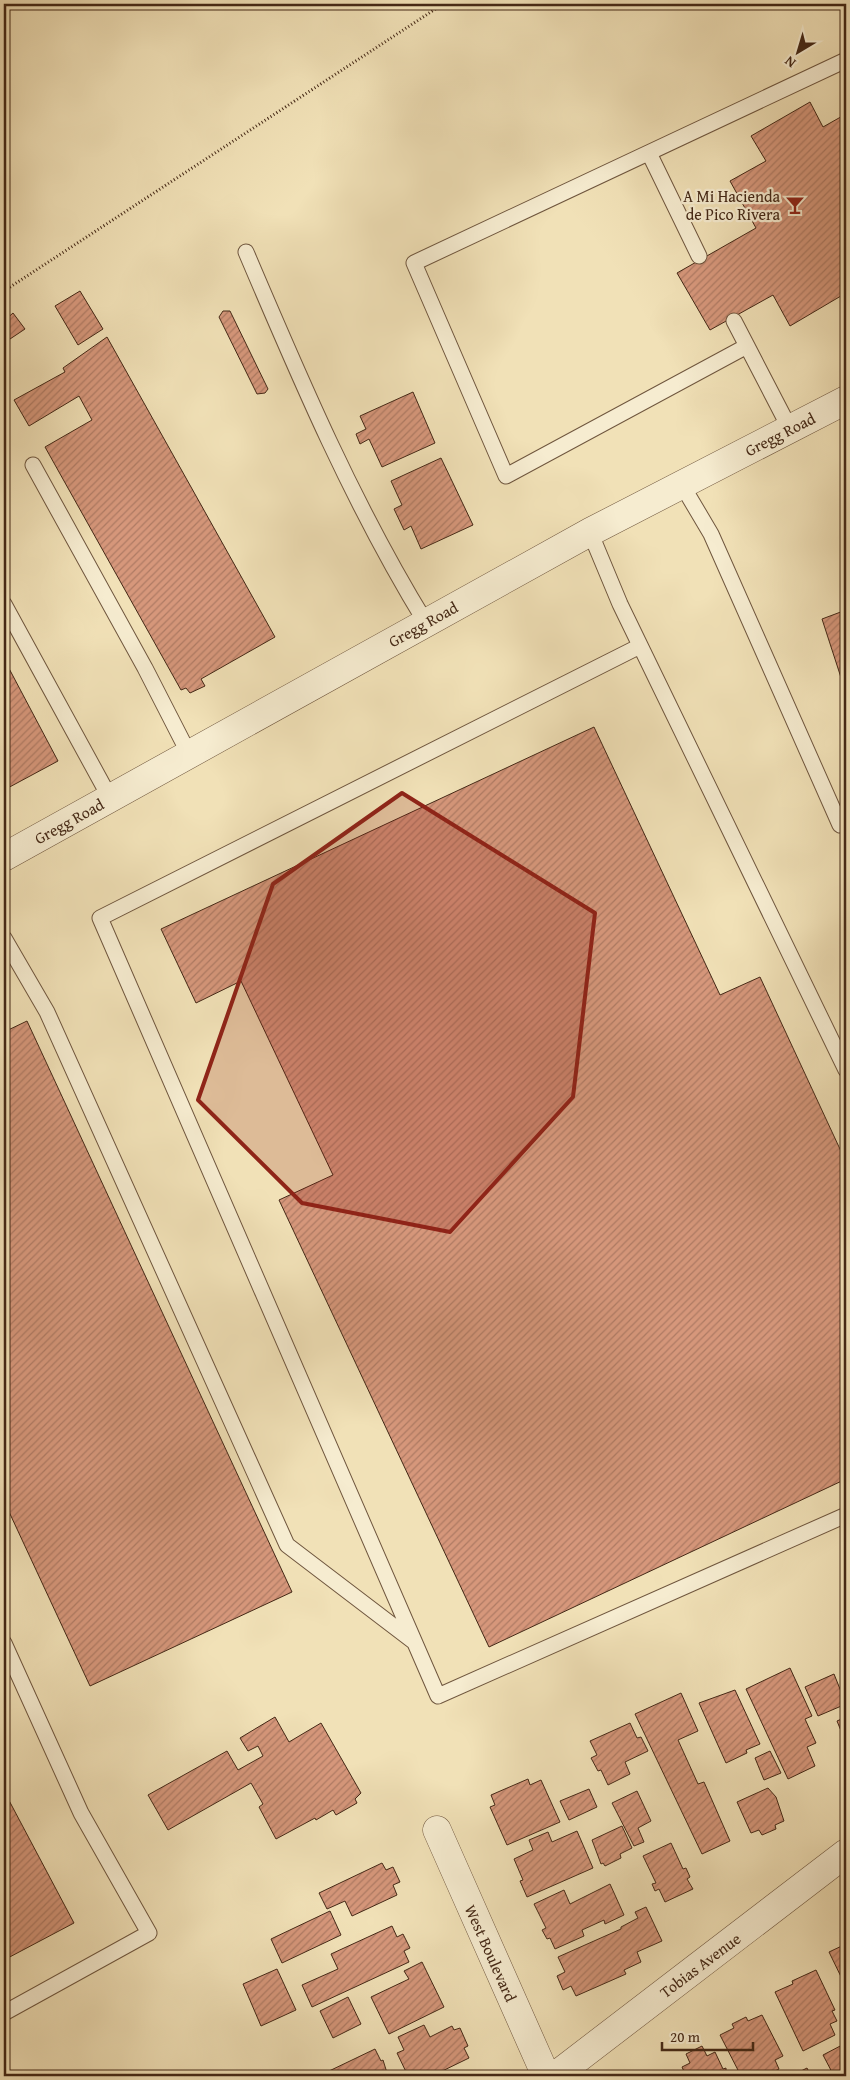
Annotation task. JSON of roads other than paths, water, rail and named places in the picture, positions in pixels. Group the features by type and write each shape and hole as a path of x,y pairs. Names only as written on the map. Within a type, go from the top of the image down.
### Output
{"street":[{"name":"Gregg Road","path":"4,857 590,532 846,400"},
{"name":"West Boulevard","path":"437,1830 546,2076"},
{"name":"Tobias Avenue","path":"555,2076 846,1853"}],"lane":[{"path":"747,346 506,476 414,263 846,60"},
{"path":"649,153 699,256"},
{"path":"246,252 317,418 403,586 426,623"},
{"path":"734,320 790,429"},
{"path":"33,465 145,668 189,754"},
{"path":"682,485 711,534 840,825 846,822"},
{"path":"590,532 620,604 846,1070"},
{"path":"4,604 110,798"},
{"path":"640,646 100,918 438,1696 846,1515"},
{"path":"4,938 47,1012 288,1545 415,1642"},
{"path":"4,1642 81,1813 149,1933 4,2013"}],"place":[{"name":"A Mi Hacienda de Pico Rivera","path":"795,205"}]}
